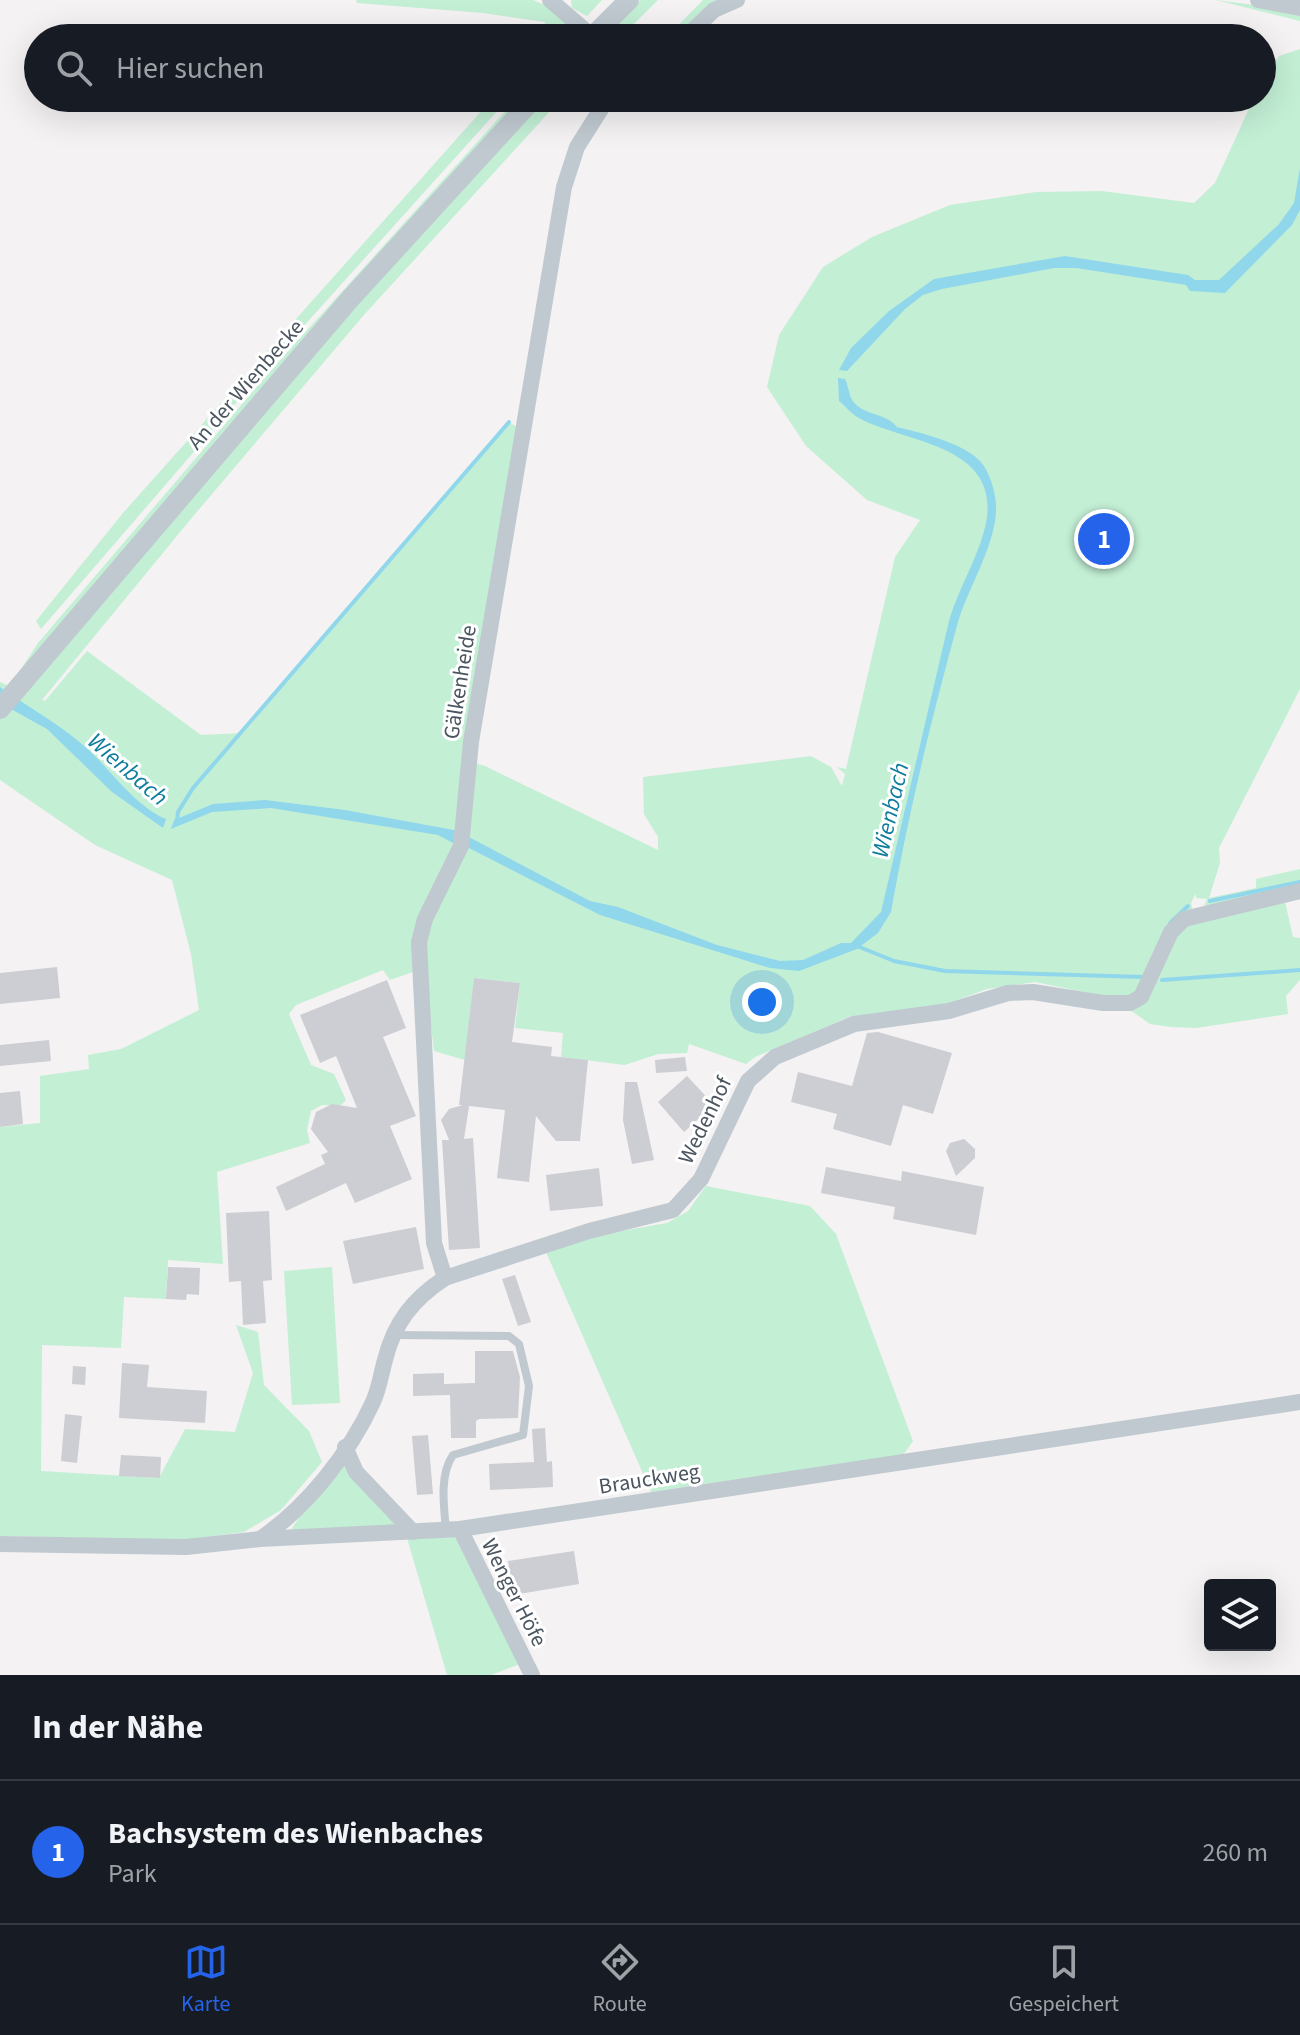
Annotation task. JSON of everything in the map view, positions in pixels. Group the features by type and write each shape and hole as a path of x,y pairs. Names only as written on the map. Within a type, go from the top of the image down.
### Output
{"street":[{"path":"550,0 578,24"},
{"path":"606,24 629,0"},
{"path":"700,24 714,10 737,0"},
{"path":"1258,0 1300,8"},
{"name":"An der Wienbecke","path":"0,709 350,299 521,112"},
{"name":"Gälkenheide","path":"445,1278 434,1243 426,1033 419,956 425,919 459,850 464,827 473,730 564,187 577,147 599,112"},
{"name":"Wedenhof","path":"260,1539 303,1506 345,1447 375,1399 392,1335 405,1313 445,1278 589,1231 673,1210 701,1179 748,1081 775,1057 854,1024 933,1014 1008,993 1033,992 1117,1005 1130,1003 1141,997 1171,932 1184,919 1300,891"},
{"name":"Brauckweg","path":"0,1544 186,1547 260,1539 453,1529 1300,1402"},
{"path":"345,1447 356,1472 413,1532"},
{"name":"Wenger Höfe","path":"453,1529 532,1675"}],"lane":[{"path":"392,1335 509,1336 519,1344 529,1386 523,1435 453,1455 443,1495 453,1529"}],"green space":[{"path":"356,0 533,0 549,7 567,24 545,24 483,13 357,3"},
{"path":"571,0 602,0 587,16 572,8"},
{"path":"640,0 658,0 634,24 617,24"},
{"path":"703,0 720,0 695,24 680,24"},
{"path":"1216,0 1300,11 1300,21"},
{"path":"1300,49 1300,689 1219,848 1220,863 1209,898 1256,888 1256,879 1300,869 1300,887 1210,906 1204,905 1207,899 1196,898 1196,893 1191,903 1194,917 1285,902 1293,937 1300,938 1300,980 1286,996 1288,1014 1196,1028 1171,1027 1150,1024 1113,998 1035,982 987,989 935,1008 849,1017 755,1057 746,1064 689,1044 687,1053 658,1054 625,1065 561,1057 563,1033 515,1028 520,983 474,978 465,1060 434,1051 424,968 390,980 383,970 296,1005 289,1014 311,1065 334,1074 346,1100 341,1105 322,1105 311,1111 307,1130 310,1143 217,1172 223,1264 168,1260 166,1299 124,1297 121,1348 42,1345 41,1471 159,1478 185,1429 235,1432 253,1373 236,1325 258,1332 264,1385 309,1431 322,1462 281,1510 244,1532 184,1540 0,1536 0,1127 40,1123 40,1076 89,1069 88,1055 121,1049 199,1010 191,954 172,880 95,845 0,780 0,682 28,694 25,690 375,283 532,112 549,112 363,316 42,700 45,701 87,651 201,735 243,733 510,423 519,428 463,760 485,766 658,850 658,837 644,814 643,777 811,756 831,767 842,786 845,774 837,767 846,769 895,557 920,520 867,500 806,446 767,387 779,335 823,267 872,237 950,205 1036,192 1102,191 1194,203 1215,183 1248,112 1276,112 1276,61 1279,56"},
{"path":"481,112 496,112 274,359 41,629 36,621 123,513"},
{"path":"504,112 511,112 19,672 38,643 272,369"},
{"path":"706,1186 810,1206 836,1234 913,1441 903,1455 651,1492 546,1252 604,1234 667,1223 688,1211"},
{"path":"332,1267 340,1403 292,1405 284,1271"},
{"path":"341,1453 401,1525 289,1533"},
{"path":"455,1537 520,1664 491,1675 447,1675 407,1538"}],"water":[{"path":"1300,168 1300,210 1292,225 1225,293 1190,291 1186,285 1076,268 1054,268 942,289 923,295 905,309 847,371 839,370 851,348 889,311 934,279 1065,256 1188,275 1195,280 1219,280 1279,224 1294,203"},
{"path":"838,378 845,379 851,398 860,408 897,427 957,446 977,458 989,477 996,501 990,541 958,622 939,693 891,912 878,933 857,949 799,971 770,968 600,915 465,846 467,836 590,901 618,907 717,945 780,961 803,960 841,943 851,943 881,912 949,621 984,530 986,493 977,474 962,460 943,449 876,426 855,415 839,401"},
{"path":"0,687 86,748 137,800 166,819 163,828 112,792 47,729 0,703"},
{"path":"265,800 345,810 459,831 455,844 438,835 271,808 212,812 171,829 174,820 213,804"}],"building":[{"path":"57,967 60,998 0,1004 0,973"},
{"path":"474,978 520,983 512,1042 552,1047 551,1056 588,1060 580,1141 556,1141 536,1116 529,1182 497,1178 505,1110 469,1106 464,1139 473,1138 480,1248 449,1250 442,1140 449,1140 441,1120 449,1109 463,1105 459,1105"},
{"path":"387,980 406,1028 383,1037 416,1116 390,1126 412,1179 355,1203 346,1183 286,1211 276,1187 325,1164 321,1155 328,1152 311,1129 316,1112 332,1104 357,1108 336,1056 320,1063 300,1015"},
{"path":"878,1032 952,1053 933,1114 903,1105 891,1146 833,1129 837,1114 791,1102 798,1072 852,1086 867,1033"},
{"path":"49,1040 51,1061 0,1066 0,1045"},
{"path":"685,1057 687,1071 656,1073 655,1060"},
{"path":"687,1076 714,1105 684,1132 658,1102"},
{"path":"625,1082 637,1082 654,1160 632,1164 623,1120"},
{"path":"20,1091 23,1124 0,1127 0,1093"},
{"path":"964,1139 975,1149 975,1158 956,1176 946,1151 950,1143"},
{"path":"826,1167 901,1181 902,1171 984,1187 976,1235 893,1219 895,1207 821,1193"},
{"path":"599,1168 603,1206 550,1211 546,1175"},
{"path":"269,1211 272,1280 263,1281 266,1323 243,1325 241,1281 229,1282 226,1213"},
{"path":"416,1227 424,1269 353,1284 343,1241"},
{"path":"168,1267 200,1268 199,1295 187,1294 186,1300 166,1299"},
{"path":"515,1275 531,1322 518,1326 502,1279"},
{"path":"475,1351 513,1351 520,1377 518,1418 479,1419 476,1421 476,1438 451,1438 450,1395 413,1396 413,1374 444,1373 444,1384 475,1383"},
{"path":"122,1363 149,1365 147,1387 207,1391 205,1423 119,1418"},
{"path":"73,1366 86,1367 85,1385 72,1384"},
{"path":"65,1414 82,1416 77,1463 61,1461"},
{"path":"545,1428 547,1462 552,1461 553,1487 490,1490 489,1464 534,1462 532,1429"},
{"path":"428,1435 433,1494 417,1495 412,1436"},
{"path":"121,1455 161,1457 160,1478 119,1476"},
{"path":"574,1551 579,1584 513,1595 508,1561"}],"waterway":[{"path":"177,821 178,812 193,788 509,422"},
{"path":"1210,901 1300,882"},
{"path":"1170,923 1188,906"},
{"path":"857,946 894,961 945,971 1144,977"},
{"path":"1162,980 1300,970"}],"place":[{"name":"Bachsystem des Wienbaches","path":"1104,539"}],"water label":[{"name":"Wienbach","path":"128,769"},
{"name":"Wienbach","path":"890,810"}]}
